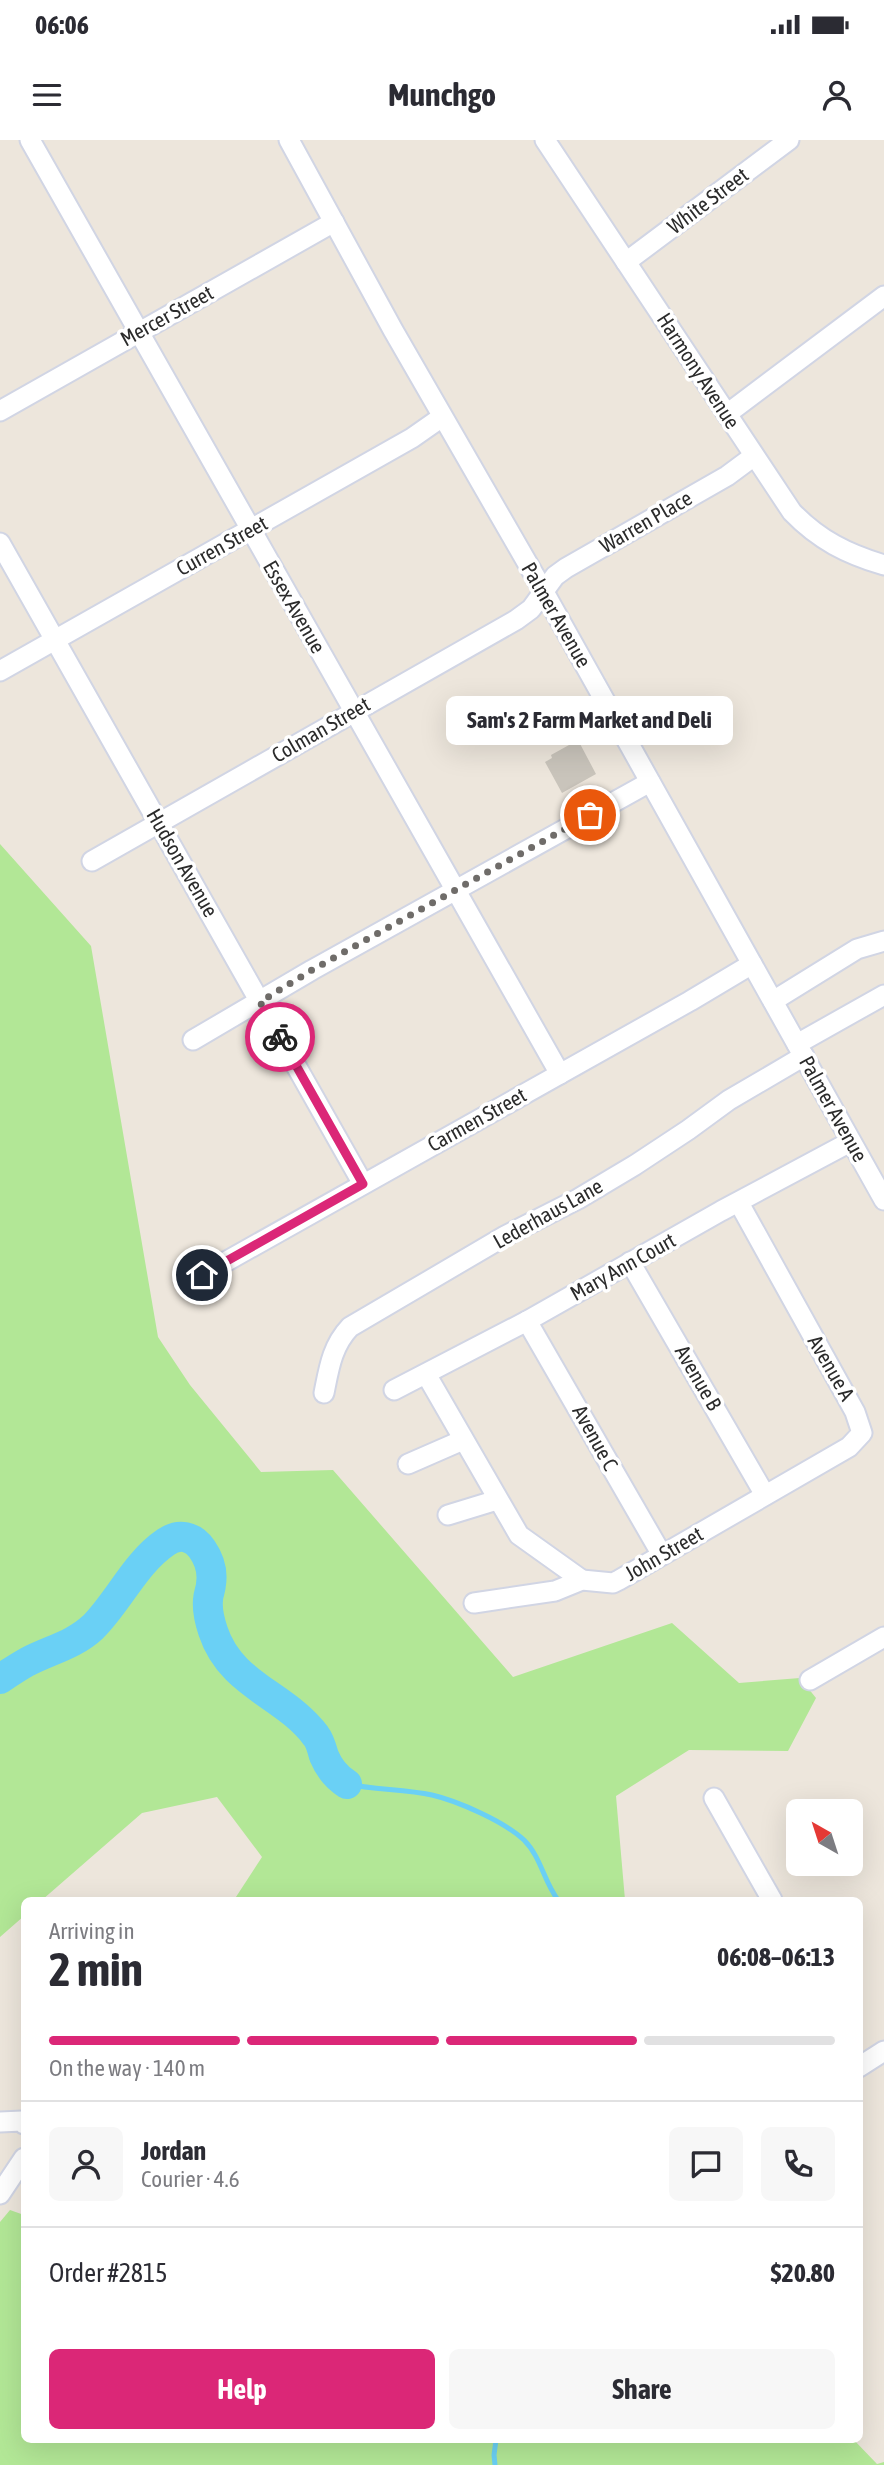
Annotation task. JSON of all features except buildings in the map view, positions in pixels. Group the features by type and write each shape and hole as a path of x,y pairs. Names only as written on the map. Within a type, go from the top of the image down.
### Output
{"street":[{"name":"Essex Avenue","path":"30,140 560,1074"},
{"name":"Palmer Avenue","path":"289,140 442,417 544,592 884,1200"},
{"name":"Harmony Avenue","path":"545,140 792,512 809,529 846,553 884,565"},
{"name":"White Street","path":"626,262 789,140"},
{"name":"Mercer Street","path":"0,411 334,222"},
{"path":"727,414 884,296"},
{"name":"Curren Street","path":"0,671 412,438 442,417"},
{"name":"Warren Place","path":"544,592 555,576 566,568 727,476 754,456"},
{"name":"Hudson Avenue","path":"0,543 363,1184"},
{"name":"Colman Street","path":"92,861 516,620 531,609 544,592"},
{"path":"193,1040 650,782"},
{"path":"773,1001 857,949 884,941"},
{"name":"Carmen Street","path":"202,1275 690,1002 752,964"},
{"name":"Lederhaus Lane","path":"324,1393 333,1351 351,1327 635,1165 884,995"},
{"name":"Mary Ann Court","path":"394,1390 527,1321 850,1142"},
{"name":"Avenue A","path":"739,1203 855,1412 862,1433 849,1447 765,1495"},
{"name":"Avenue B","path":"630,1262 765,1495"},
{"name":"Avenue C","path":"527,1321 662,1555"},
{"path":"426,1374 519,1535 582,1580"},
{"path":"408,1464 463,1440"},
{"name":"John Street","path":"474,1604 555,1591 582,1580 613,1583 765,1495"},
{"path":"448,1515 497,1500"},
{"path":"810,1680 883,1639"},
{"path":"715,1798 770,1897"},
{"path":"863,2061 884,2051"},
{"path":"0,2122 21,2121"},
{"path":"0,2194 21,2162"}],"green space":[{"path":"0,844 91,946 158,1337 190,1385 261,1472 333,1470 513,1677 672,1623 739,1683 800,1678 816,1698 788,1751 689,1750 616,1796 625,1897 236,1897 262,1857 217,1797 142,1813 45,1897 21,1897 21,1919 0,1937"},
{"path":"10,2210 21,2214 21,2443 857,2443 877,2464 884,2462 884,2465 0,2465 0,2222"}],"waterway":[{"path":"0,1679 27,1662 86,1633 102,1617 145,1560 171,1539 186,1537 198,1545 210,1565 208,1612 221,1650 245,1677 303,1722 317,1738 331,1768 347,1784"},
{"path":"347,1784 432,1795 493,1819 516,1833 530,1847 556,1897"},
{"path":"495,2465 496,2443"}],"way so far":[{"path":"280,1037 260,1002 312,970 590,815"}],"place":[{"name":"Sam's 2 Farm Market and Deli","path":"590,815"}],"route":[{"path":"202,1275 363,1184 280,1037"}]}
